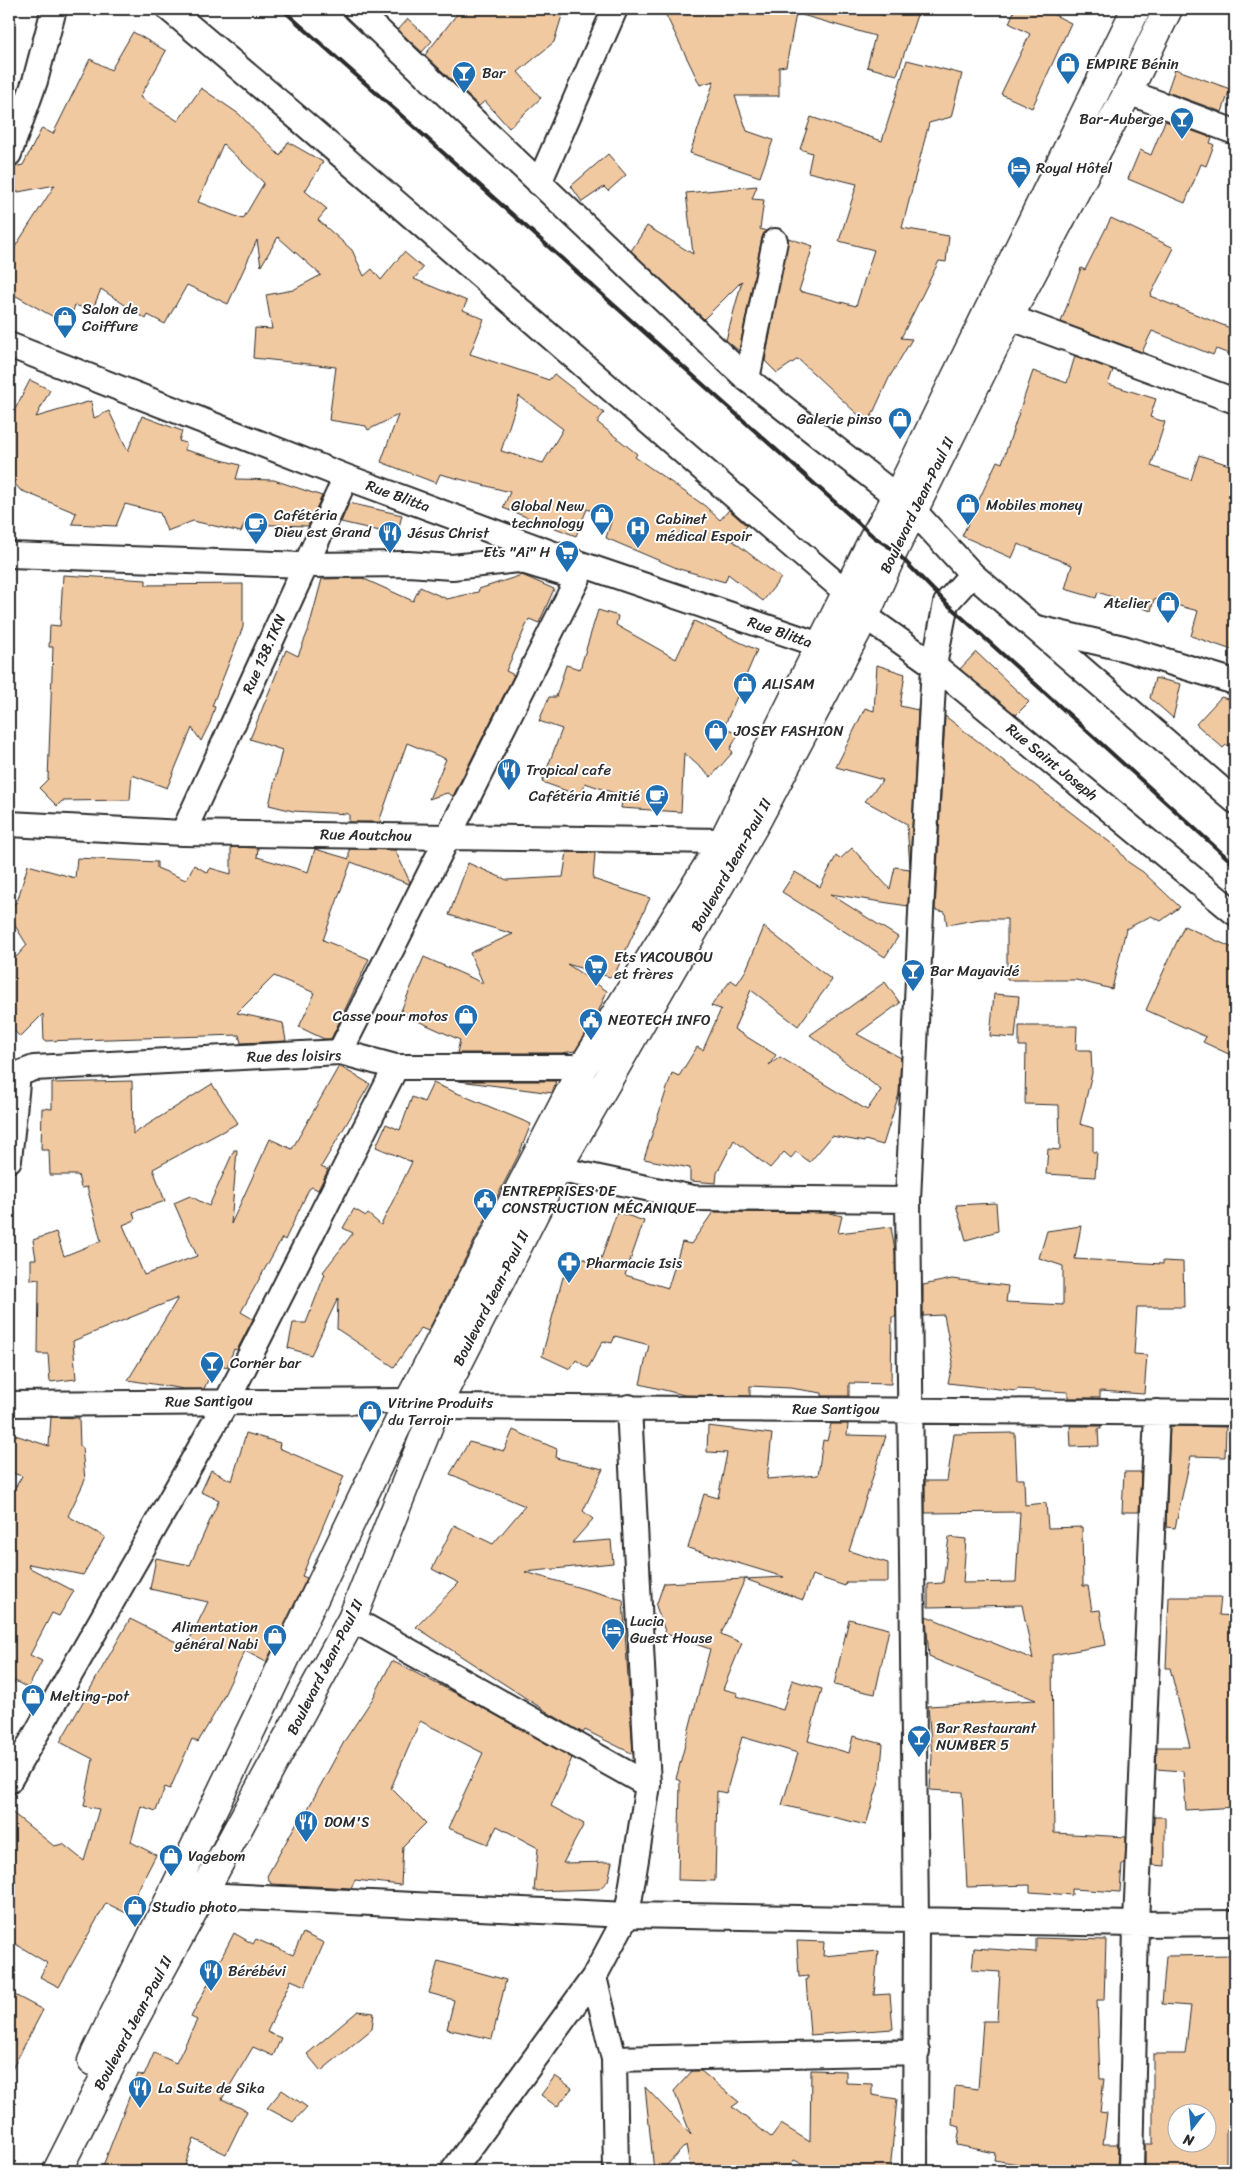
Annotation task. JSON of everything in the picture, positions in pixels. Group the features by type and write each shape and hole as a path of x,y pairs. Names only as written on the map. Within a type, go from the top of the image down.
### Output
{"main road":[{"name":"Boulevard Jean-Paul II","path":"57,2171 128,2031 352,1619 436,1407 557,1169 756,822 865,616 894,550 905,504 1134,9"},
{"name":"Boulevard Jean-Paul II","path":"38,2171 408,1401 583,1067 723,841 842,601 905,504 1008,317 1128,92 1168,9"}],"street":[{"path":"9,154 35,81 54,9"},
{"path":"169,9 264,88 644,420 842,601 865,616"},
{"path":"356,9 747,379 905,504 972,574 1235,800"},
{"path":"539,183 615,9"},
{"path":"1128,92 1235,132"},
{"path":"747,379 775,241"},
{"path":"1008,317 1235,401"},
{"name":"Rue Blitta","path":"9,346 346,477 578,571 820,645"},
{"name":"Rue 138.TKN","path":"183,833 304,565 346,477"},
{"path":"9,556 304,565 408,564 452,567 519,560 578,571 340,1052"},
{"path":"915,2171 917,2052 912,1409 908,1200 920,914 934,665 946,603 972,574"},
{"name":"Rue Saint Joseph","path":"865,616 934,665 1235,913"},
{"path":"1034,627 1123,648 1235,682"},
{"name":"Rue Aoutchou","path":"9,824 183,833 723,841"},
{"name":"Rue des loisirs","path":"9,1160 18,1074 34,1068 340,1052 396,1067 583,1067"},
{"path":"9,1781 227,1401 396,1067"},
{"path":"557,1169 693,1198 908,1200"},
{"name":"Rue Santigou","path":"9,1404 408,1401 436,1407 912,1409 1235,1413"},
{"path":"453,2171 594,1977 627,1915 648,1785 629,1407"},
{"path":"1130,2171 1136,1924 1157,1412"},
{"path":"352,1619 648,1785"},
{"path":"202,1895 627,1915 1136,1924 1235,1923"},
{"path":"594,1977 614,2059 616,2171"},
{"path":"614,2059 917,2052"}],"building":[{"path":"461,9 564,9 554,42 518,72 541,98 509,128 485,101 479,106 425,55"},
{"path":"663,9 797,9 786,66 779,67 779,96 735,96 747,131 773,140 760,177 690,153 714,81 700,85"},
{"path":"802,9 861,9 885,16 888,9 919,9 897,75 867,67 875,36 802,15"},
{"path":"1015,9 1042,9 1071,23 1032,108 1001,94 1030,34 1009,23"},
{"path":"408,19 432,41 422,52 398,30"},
{"path":"133,32 166,51 140,97 178,121 201,88 239,114 280,156 288,142 323,162 305,191 327,209 318,220 352,250 364,276 372,269 381,280 404,252 423,268 414,279 467,301 463,310 484,319 470,354 549,380 554,374 604,413 597,422 637,454 635,457 705,506 720,520 729,510 747,526 733,541 781,578 763,601 728,574 725,582 679,569 606,538 612,518 587,509 576,536 503,508 510,492 440,474 436,483 381,462 398,415 368,430 366,426 329,420 336,367 253,358 255,328 272,329 266,295 293,290 321,275 278,237 261,266 257,240 228,304 187,285 165,324 148,315 146,319 101,289 92,311 75,305 68,325 9,292 9,256 55,185 13,193 9,168 23,165 42,128 53,134 90,59 111,70","holes":["223,144 264,183 243,219 198,202","519,396 563,429 543,463 501,451"]},
{"path":"907,60 962,74 951,117 929,123 902,228 949,236 946,262 939,261 901,338 912,339 889,378 868,424 798,359 777,373 765,361 788,238 813,246 799,291 856,306 874,250 839,241 857,184 808,172 812,153 800,149 811,117 882,141"},
{"path":"1175,69 1230,89 1222,112 1167,92"},
{"path":"1165,121 1212,138 1210,143 1214,145 1206,166 1201,164 1185,203 1128,179 1140,150 1151,155"},
{"path":"608,154 626,175 608,191 604,187 582,202 571,186"},
{"path":"757,186 752,199 764,200 760,229 766,231 762,238 739,351 726,340 742,281 704,319 631,251 647,226 693,254 686,193"},
{"path":"1111,218 1174,248 1150,296 1235,330 1235,356 1216,349 1213,355 1152,331 1142,352 1061,322 1081,268 1085,270"},
{"path":"1075,356 1113,370 1108,384 1156,399 1150,417 1165,422 1151,466 1191,480 1199,455 1235,467 1235,651 1191,636 1198,611 1154,599 1151,611 1098,592 1096,598 1065,589 1072,565 1018,544 1012,558 962,536 997,461 1002,463 1033,371 1067,383"},
{"path":"30,380 50,390 36,417 91,401 94,418 109,411 128,451 142,416 182,431 179,441 186,443 185,450 240,465 236,479 274,480 322,496 308,526 244,524 241,532 193,521 167,531 160,513 125,504 116,526 72,524 76,513 20,490 9,476 9,421"},
{"path":"349,503 402,515 397,535 341,522"},
{"path":"63,575 146,580 146,585 243,584 243,627 212,706 215,707 210,723 201,741 192,728 167,788 132,775 130,800 62,801 57,806 39,788 48,779 53,647 49,647 50,625 60,626"},
{"path":"522,575 554,589 539,623 529,619 506,671 514,675 453,796 447,793 429,799 446,759 407,743 380,819 382,822 349,822 349,814 293,811 269,805 282,750 250,739 286,650 298,656 308,631 322,579 362,578 413,601 420,587 447,599 478,592 479,589"},
{"path":"598,610 618,616 616,625 676,659 694,621 757,650 724,727 738,735 730,749 733,752 711,777 684,753 681,812 621,808 623,796 585,783 581,796 542,782 562,729 539,721 549,697 556,697 566,665 580,669"},
{"path":"976,652 1029,702 1016,715 960,669"},
{"path":"877,665 905,674 900,706 918,710 910,867 907,824 865,801 883,780 836,767 865,708 874,711"},
{"path":"1155,678 1181,684 1173,718 1150,698"},
{"path":"1221,697 1235,701 1235,747 1226,745 1223,748 1196,724"},
{"path":"945,716 1116,847 1128,862 1143,872 1180,907 1161,921 1151,916 1126,929 1112,989 1076,980 1007,980 1007,919 980,919 947,925 945,912 935,910"},
{"path":"231,847 258,848 257,857 308,872 315,849 349,859 349,849 395,850 410,882 409,884 351,862 323,940 369,959 331,1039 324,1039 299,1027 315,993 274,976 237,1013 283,1023 286,1041 241,1043 239,1035 44,1041 43,1014 20,1037 9,1025 9,965 27,945 9,916 9,907 17,902 28,865 75,878 77,858 157,862 157,868 186,880 194,865 208,873 210,868 231,874"},
{"path":"852,848 890,889 895,867 910,869 908,906 830,894 898,937 885,957 782,892 795,872 820,887 836,856 840,859"},
{"path":"567,852 595,853 593,879 650,898 613,978 567,964 607,991 597,1015 575,1051 562,1053 457,1053 460,1040 400,1013 424,957 483,983 470,953 513,934 449,915 468,863 507,880 563,877"},
{"path":"1184,926 1235,949 1235,1057 1203,1042 1206,1037 1146,1010"},
{"path":"764,927 832,980 798,1026 751,990 734,1029 776,1055 769,1065 780,1057 867,1110 881,1090 810,1035 885,982 900,1003 857,1034 901,1058 899,1094 883,1145 865,1140 864,1142 832,1136 810,1162 796,1152 791,1158 784,1152 770,1168 734,1140 717,1173 716,1183 690,1181 690,1168 644,1159 672,1073 679,1076 697,1047 703,1050 721,1009 711,1006 731,980 737,984 746,970"},
{"path":"994,994 1019,996 1015,1038 990,1036"},
{"path":"1019,1026 1077,1026 1076,1050 1091,1050 1092,1073 1080,1124 1093,1128 1093,1152 1097,1152 1095,1177 1046,1174 1048,1149 1060,1150 1059,1105 1025,1104 1026,1046 1019,1046"},
{"path":"339,1066 370,1084 321,1167 328,1170 318,1190 312,1187 309,1189 285,1240 282,1238 241,1312 253,1319 237,1350 234,1349 227,1367 215,1363 204,1389 184,1389 128,1380 178,1298 73,1341 76,1379 50,1382 48,1354 38,1354 39,1279 31,1280 31,1259 36,1259 33,1240 56,1232 64,1256 101,1241 87,1187 81,1188 78,1175 50,1175 49,1150 41,1150 42,1108 52,1109 52,1083 132,1081 133,1134 212,1084 238,1123 153,1169 165,1201 133,1212 135,1220 123,1225 144,1275 197,1256 174,1203 190,1196 209,1206 234,1150 237,1150 231,1224 270,1139 292,1149"},
{"path":"459,1081 556,1081 552,1093"},
{"path":"433,1083 531,1124 519,1154 428,1331 421,1328 394,1367 337,1329 338,1298 311,1355 288,1348 293,1323 306,1323 325,1274 323,1272 353,1233 343,1228 354,1209 366,1216 368,1214 381,1225 412,1162 376,1147 386,1124 400,1130 412,1097 424,1102"},
{"path":"996,1203 998,1231 966,1240 956,1205"},
{"path":"617,1212 644,1221 625,1275 668,1288 682,1242 691,1244 713,1212 830,1213 842,1216 838,1233 891,1227 895,1251 896,1317 892,1317 891,1384 849,1383 849,1396 822,1396 822,1393 790,1388 750,1386 750,1396 684,1395 640,1384 649,1345 615,1336 612,1343 603,1341 588,1368 576,1360 570,1369 542,1356 563,1277 571,1278 580,1257 599,1265"},
{"path":"1081,1226 1075,1259 1163,1264 1163,1261 1183,1262 1184,1307 1137,1307 1134,1354 1147,1355 1144,1394 1100,1391 1100,1398 1068,1398 1068,1392 1017,1389 1016,1391 948,1383 953,1362 944,1315 923,1316 923,1285 952,1279 1008,1286 1006,1302 1063,1305 1063,1266 1039,1258 1047,1231"},
{"path":"51,1417 79,1418 80,1446 82,1447 85,1480 68,1516 105,1537 83,1575 29,1564 28,1567 74,1591 59,1616 52,1613 30,1655 42,1661 28,1688 15,1681 9,1693 9,1498 22,1476 9,1472 9,1433 49,1446"},
{"path":"831,1424 848,1424 847,1435 886,1436 849,1551 888,1563 888,1582 846,1582 845,1586 812,1575 803,1600 745,1579 784,1577 688,1548 704,1494 718,1498 727,1453 707,1452 708,1426 772,1434 767,1479 818,1475 823,1440 827,1441"},
{"path":"1070,1426 1101,1426 1101,1429 1098,1429 1099,1446 1071,1447"},
{"path":"1170,1426 1226,1427 1225,1457 1191,1456 1175,1528 1166,1527"},
{"path":"513,1430 557,1449 556,1458 603,1469 583,1511 593,1519 572,1543 611,1540 613,1563 525,1572 623,1600 633,1754 585,1730 583,1733 552,1715 416,1627 459,1583 432,1569 454,1525 493,1544 525,1506 450,1474 469,1442 504,1451"},
{"path":"246,1433 280,1443 279,1448 344,1476 302,1576 307,1578 266,1662 245,1651 218,1708 198,1742 192,1739 170,1789 165,1787 156,1811 141,1806 131,1842 156,1855 126,1913 106,1903 59,1987 40,1977 47,1963 9,1940 9,1810 54,1846 63,1844 84,1861 99,1809 84,1806 93,1759 60,1742 130,1619 186,1647 208,1602 150,1589 156,1558 190,1565 219,1500 201,1492 211,1470 232,1481"},
{"path":"1015,1433 1017,1479 1024,1479 1025,1505 1046,1503 1048,1528 1082,1527 1083,1586 1088,1586 1092,1611 1100,1610 1106,1645 1052,1655 1054,1833 1126,1837 1125,1864 1122,1864 1120,1892 1072,1889 1072,1895 1030,1892 1030,1885 967,1887 962,1792 930,1790 932,1756 928,1706 1036,1700 929,1657 926,1616 1033,1659 1022,1605 928,1607 928,1584 943,1583 949,1537 966,1539 963,1583 1016,1582 1020,1512 925,1513 925,1481 947,1481 954,1434"},
{"path":"1124,1472 1141,1472 1139,1512 1122,1512"},
{"path":"745,1579 721,1634 742,1643 723,1689 738,1693 737,1696 783,1710 792,1680 822,1689 808,1741 849,1753 853,1736 883,1744 880,1778 866,1825 782,1805 798,1753 742,1737 726,1793 717,1791 715,1881 678,1880 680,1781 676,1779 710,1649 666,1634 656,1606 664,1583"},
{"path":"1169,1597 1221,1597 1219,1615 1235,1616 1235,1807 1186,1810 1183,1771 1156,1769 1157,1747 1190,1747 1170,1668 1166,1668"},
{"path":"849,1619 889,1629 875,1694 834,1685"},
{"path":"392,1661 465,1698 572,1758 551,1806 584,1824 563,1863 612,1862 608,1881 599,1889 534,1891 538,1848 497,1826 488,1844 448,1828 483,1753 420,1721 391,1788 426,1823 403,1846 401,1885 355,1880 351,1888 271,1884 267,1876 301,1815 304,1816 345,1740 373,1698"},
{"path":"1154,1817 1165,1817 1165,1866 1152,1865"},
{"path":"234,1933 253,1944 256,1939 293,1955 303,1933 324,1943 305,1986 291,1980 267,2032 281,2038 273,2056 253,2047 222,2099 247,2111 226,2154 194,2139 183,2171 101,2171 138,2074 144,2076 154,2053 176,2063 197,2020 191,2017"},
{"path":"1036,1938 1106,1940 1104,2000 1097,2000 1100,2079 1104,2079 1100,2112 1107,2113 1103,2144 1118,2144 1117,2171 1018,2171 1018,2164 994,2160 995,2153 957,2145 960,2127 952,2125 955,2086 978,2089 983,2021 997,2021 1000,1972 972,1970 974,1948 1036,1952"},
{"path":"797,1941 824,1942 823,1956 878,1951 874,1995 890,1994 893,2029 810,2035 806,1979 808,1976 799,1977"},
{"path":"1235,1955 1235,2047 1229,2046 1229,2129 1226,2129 1226,2171 1145,2171 1145,2144 1153,2144 1153,2054 1185,2054 1191,2006 1162,2004 1166,1956"},
{"path":"438,1961 506,1980 492,2039 447,2029 454,2000 429,1993"},
{"path":"9,1992 43,2010 9,2075"},
{"path":"358,2011 374,2013 372,2029 321,2071 307,2054"},
{"path":"811,2070 846,2071 846,2083 872,2084 872,2095 897,2099 890,2171 817,2171 794,2160 787,2171 691,2171 686,2145 661,2171 654,2171 645,2087 691,2135 674,2091 692,2071 701,2071 739,2102 732,2107 771,2137 781,2124 810,2142"},
{"path":"555,2076 572,2088 557,2107 541,2095"},
{"path":"282,2090 307,2107 293,2122 267,2108"}],"railway":[{"path":"282,9 874,537 894,550 946,603 1235,865"}],"place":[{"name":"EMPIRE Bénin","path":"1068,85"},
{"name":"Bar","path":"464,94"},
{"name":"Bar-Auberge","path":"1182,140"},
{"name":"Royal Hôtel","path":"1019,189"},
{"name":"Salon de Coiffure","path":"65,339"},
{"name":"Galerie pinso","path":"900,440"},
{"name":"Mobiles money","path":"968,526"},
{"name":"Global New technology","path":"602,536"},
{"name":"Cafétéria Dieu est Grand","path":"256,545"},
{"name":"Cabinet médical Espoir","path":"638,549"},
{"name":"Jésus Christ","path":"390,554"},
{"name":"Ets \"Ai\" H","path":"567,573"},
{"name":"Atelier","path":"1168,624"},
{"name":"ALISAM","path":"745,705"},
{"name":"JOSEY FASHION","path":"716,752"},
{"name":"Tropical cafe","path":"509,791"},
{"name":"Cafétéria Amitié","path":"657,817"},
{"name":"Ets YACOUBOU et frères","path":"596,987"},
{"name":"Bar Mayavidé","path":"913,992"},
{"name":"Casse pour motos","path":"466,1037"},
{"name":"NEOTECH INFO","path":"591,1041"},
{"name":"ENTREPRISES DE CONSTRUCTION MÉCANIQUE","path":"485,1221"},
{"name":"Pharmacie Isis","path":"569,1284"},
{"name":"Corner bar","path":"212,1384"},
{"name":"Vitrine Produits du Terroir","path":"370,1433"},
{"name":"Lucia Guest House","path":"613,1651"},
{"name":"Alimentation général Nabi","path":"275,1657"},
{"name":"Melting-pot","path":"33,1717"},
{"name":"Bar Restaurant NUMBER 5","path":"919,1758"},
{"name":"DOM'S","path":"306,1843"},
{"name":"Vagebom","path":"171,1877"},
{"name":"Studio photo","path":"135,1928"},
{"name":"Bérébévi","path":"211,1992"},
{"name":"La Suite de Sika","path":"140,2109"}]}
